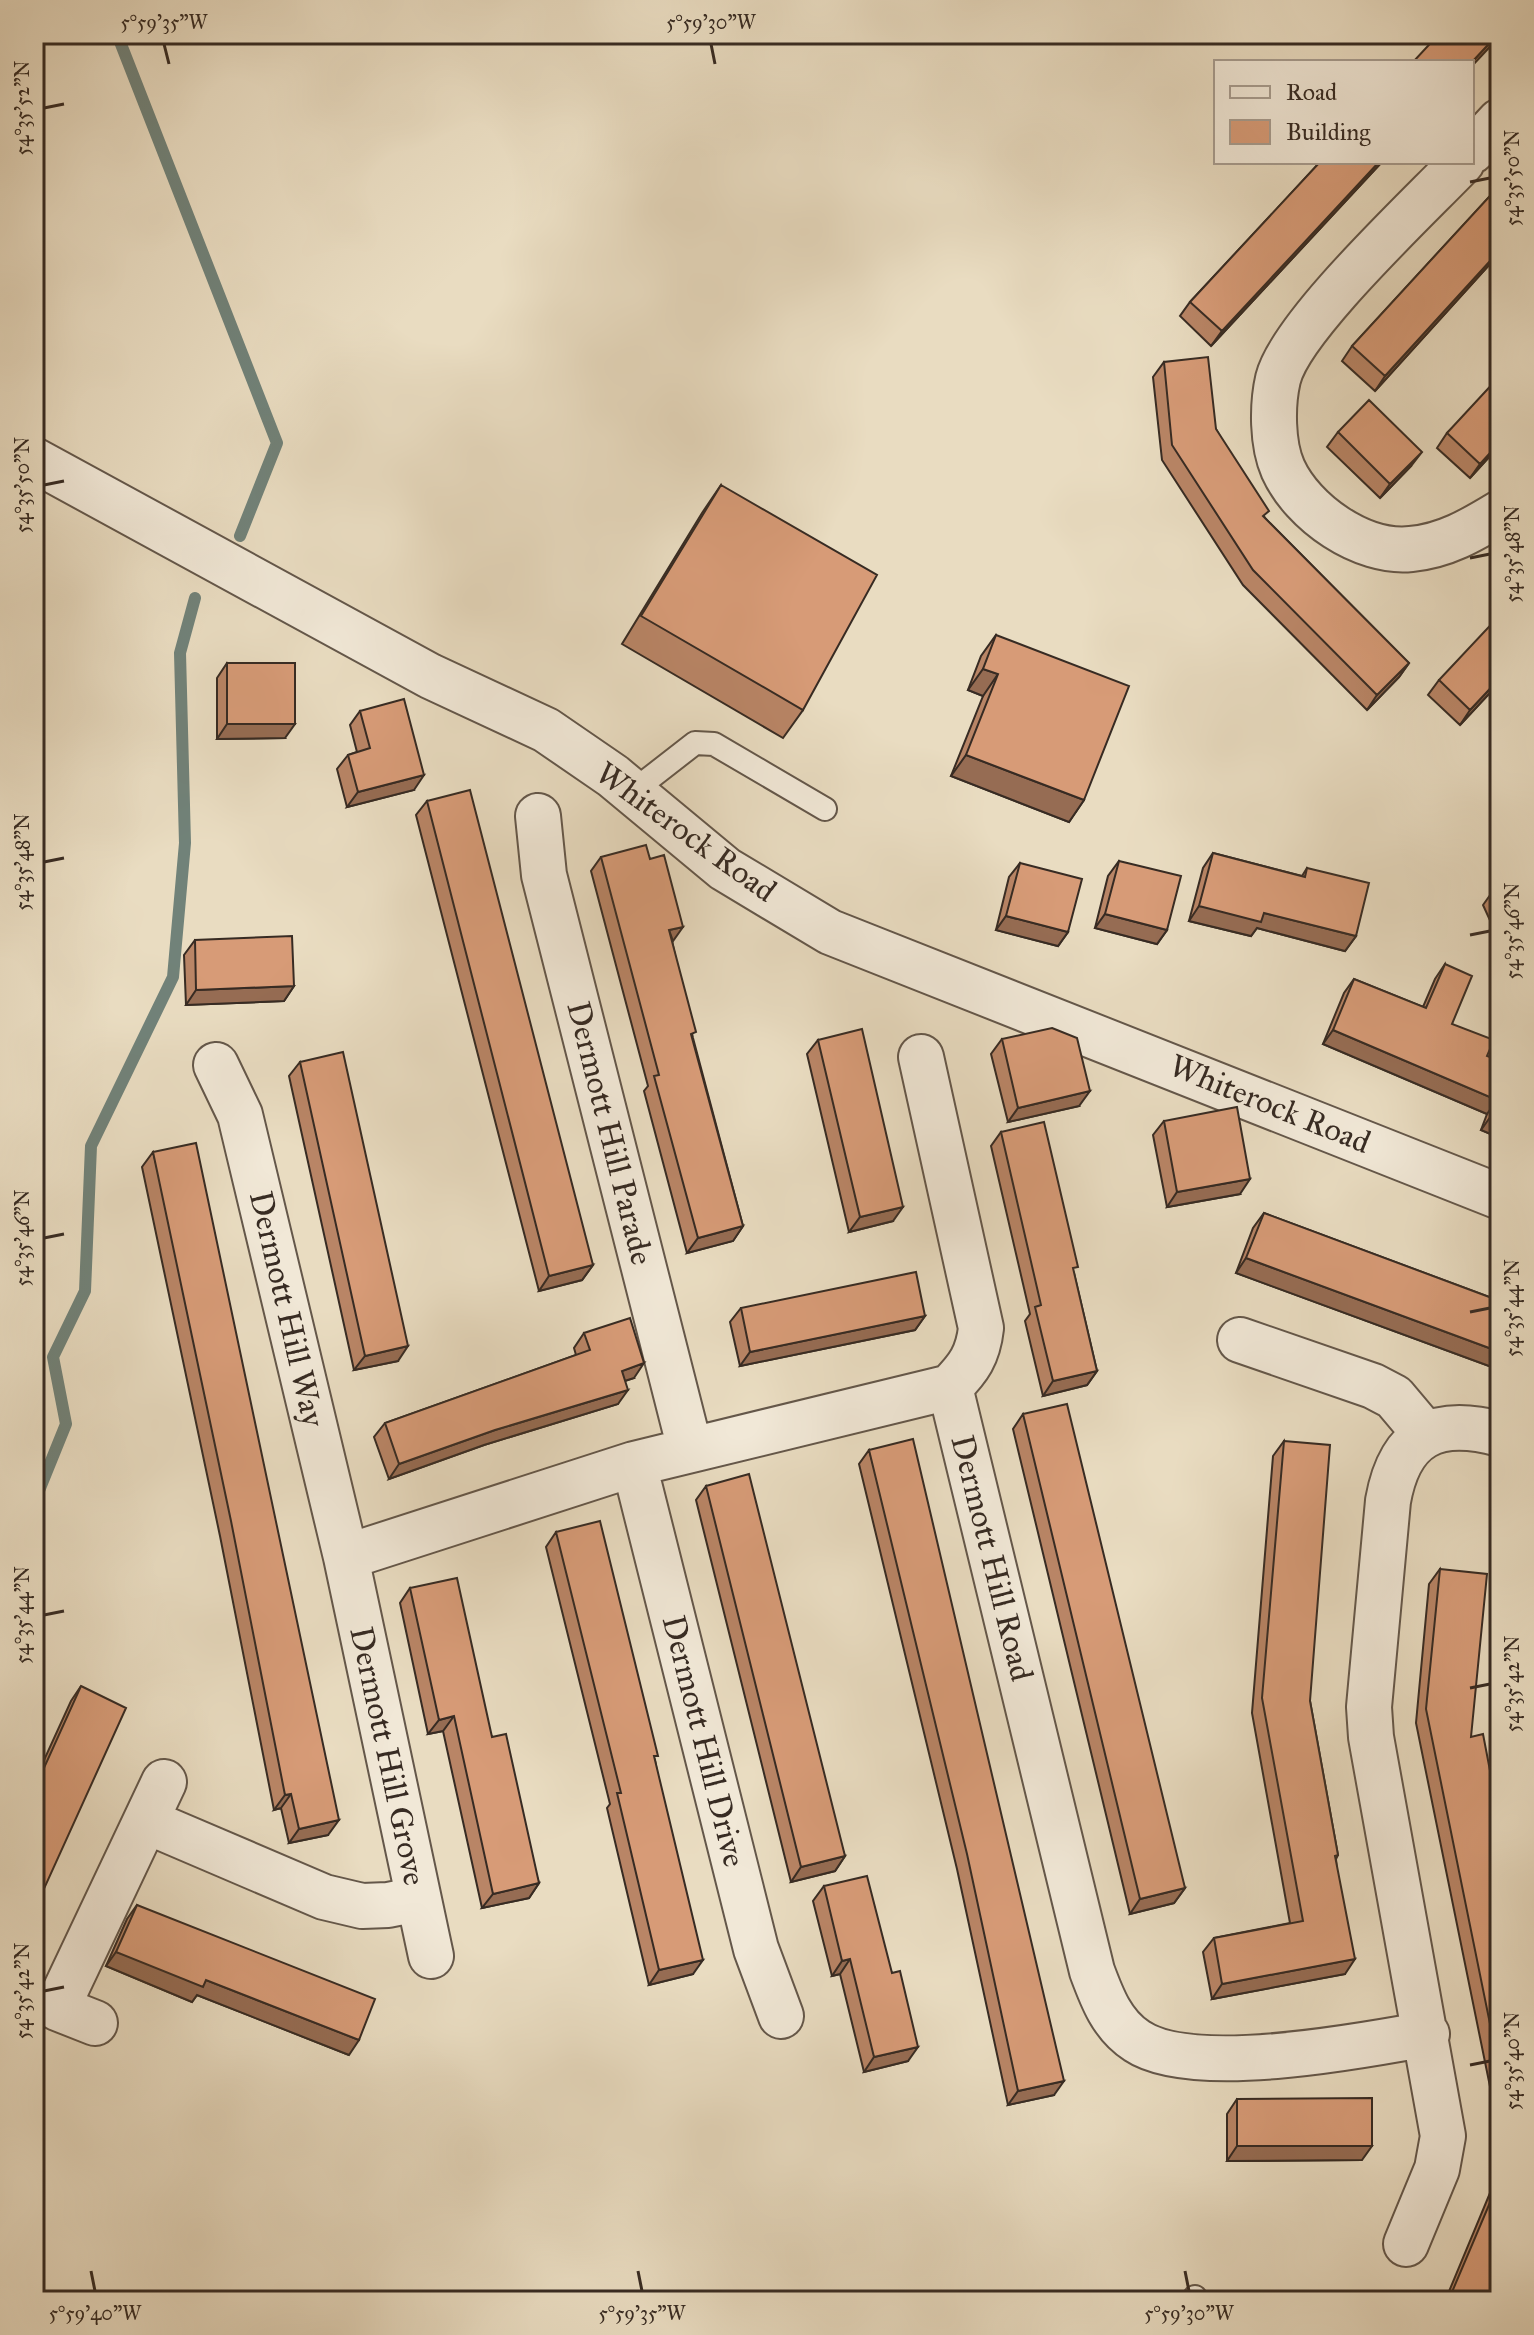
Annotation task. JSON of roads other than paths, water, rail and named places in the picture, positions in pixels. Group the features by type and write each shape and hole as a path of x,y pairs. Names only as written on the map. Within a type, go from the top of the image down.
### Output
{"street":[{"path":"1474,149 1500,121"},
{"path":"1460,164 1300,334 1278,378 1274,428 1283,469 1307,504 1334,525 1370,544 1410,549 1446,541 1458,538 1500,513"},
{"name":"Whiterock Road","path":"34,460 430,676 546,730 632,792 725,869 830,932 1500,1197"},
{"name":"Dermott Hill Parade","path":"538,816 544,875 690,1449"},
{"path":"346,1557 634,1464 950,1387 971,1366 979,1349 981,1328 921,1057"},
{"name":"Dermott Hill Way","path":"216,1065 240,1115 346,1557"},
{"path":"1240,1340 1373,1386 1394,1397 1426,1435"},
{"name":"Dermott Hill Road","path":"950,1387 1092,1971 1105,2005 1119,2026 1149,2048 1224,2056 1278,2057 1427,2034"},
{"path":"1406,2244 1442,2152 1443,2136 1427,2034 1376,1773 1369,1707 1393,1473 1401,1455 1426,1435 1455,1427 1500,1434"},
{"name":"Dermott Hill Drive","path":"634,1464 756,1949 781,2016"},
{"name":"Dermott Hill Grove","path":"346,1557 431,1956"},
{"path":"95,2023 57,2008 164,1782"},
{"path":"146,1821 324,1897 362,1906 418,1899"}],"lane":[{"path":"632,792 695,743 714,744 825,809"}],"waterway":[{"path":"117,34 277,443 240,536"},
{"path":"34,1503 66,1424 53,1357 85,1291 91,1146 173,977 185,843 180,653 195,598"}]}
